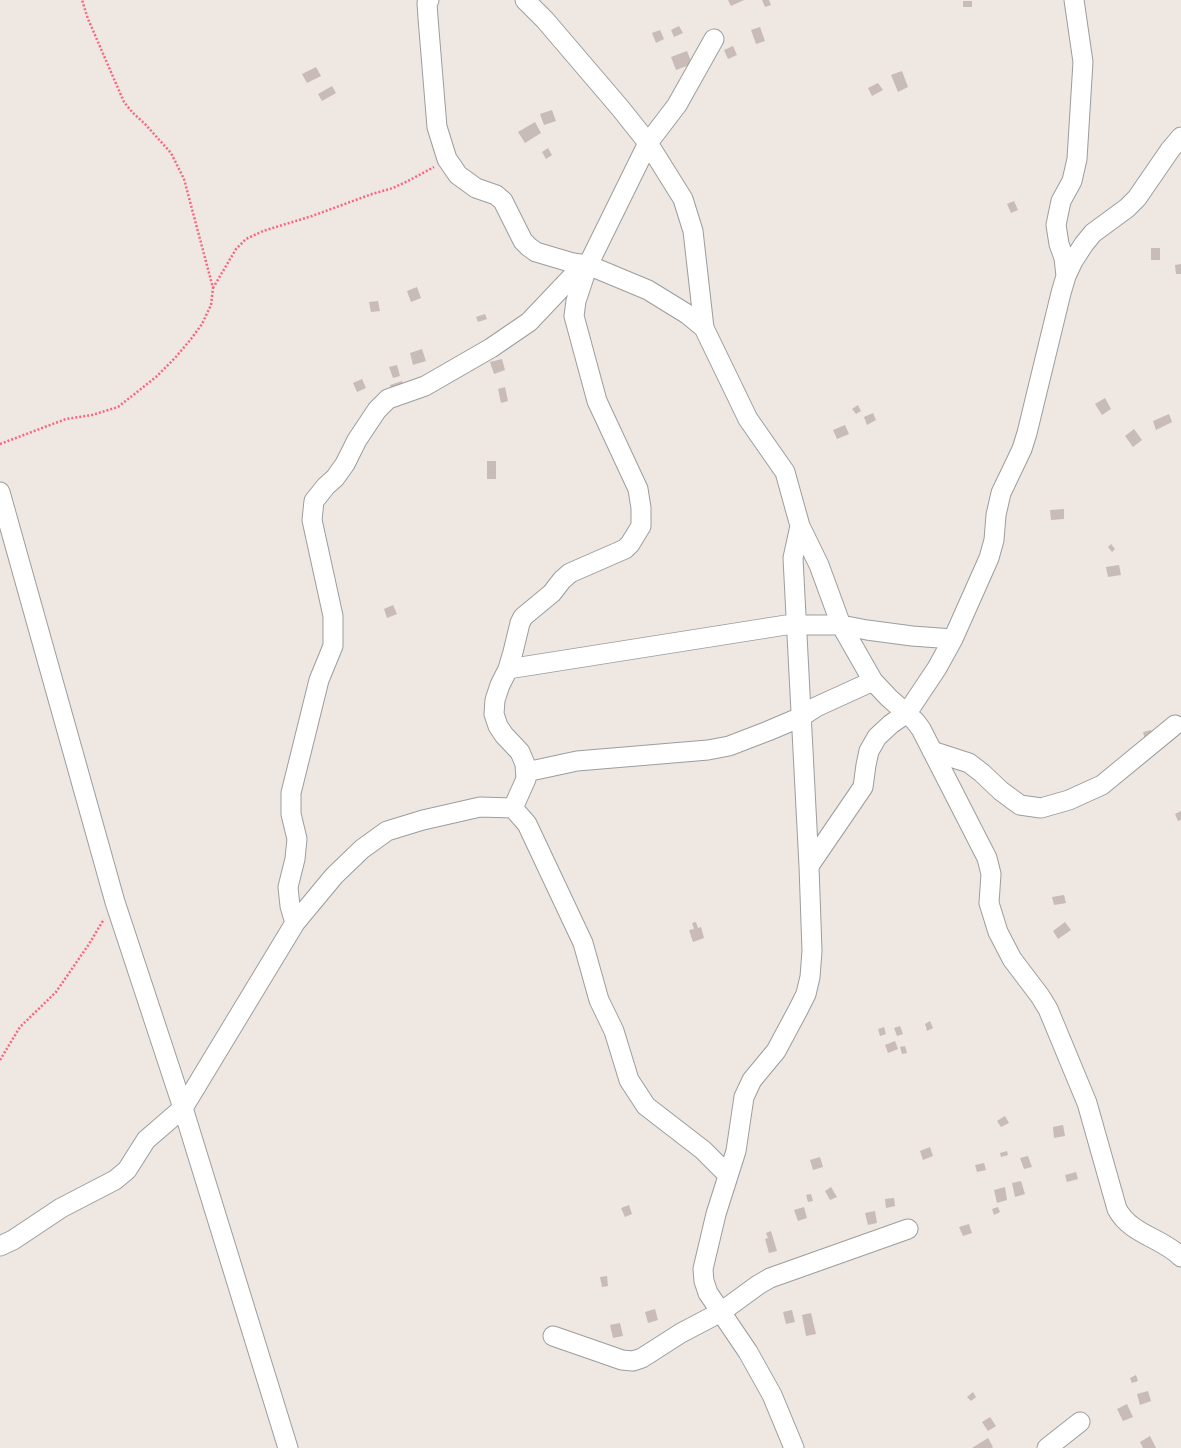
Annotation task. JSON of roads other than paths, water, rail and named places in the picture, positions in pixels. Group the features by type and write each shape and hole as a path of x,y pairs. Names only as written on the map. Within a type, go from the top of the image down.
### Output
{"street":[{"path":"429,0 427,3 437,127 447,159 458,175 476,188 496,195 503,201 523,241 536,252 586,265 648,290 687,314 704,328"},
{"path":"525,0 545,20 648,143 683,199 693,231 704,328 748,419 785,472 800,526 819,565 841,625 872,681 922,729 987,858 991,874 989,903 998,932 1012,959 1048,1009 1088,1103 1117,1209 1122,1219 1133,1228 1174,1250 1181,1257"},
{"path":"1066,276 1064,258 1059,244 1056,225 1061,201 1072,181 1077,159 1083,62 1074,0"},
{"path":"513,808 526,779 525,764 520,752 504,735 498,726 494,714 495,700 508,669 520,623 523,617 552,593 562,580 570,574 625,549 630,544 641,526 642,508 638,489 597,401 574,316 576,301 586,265 648,143 677,105 714,39"},
{"path":"809,866 863,787 869,751 877,737 891,724 907,713 937,668 953,639 989,558 994,540 996,515 1001,493 1022,449 1027,433 1066,276 1073,261 1093,233 1127,208 1137,198 1170,150 1181,137"},
{"path":"295,923 290,906 288,887 295,859 297,839 291,814 291,793 319,680 333,646 334,616 312,520 314,501 326,486 336,478 357,440 377,410 388,399 425,386 491,348 529,322 586,265"},
{"path":"0,492 115,902 183,1108 288,1448"},
{"path":"794,1448 772,1395 748,1352 708,1293 704,1281 703,1269 714,1222 736,1151 743,1104 748,1088 752,1080 776,1051 806,994 810,977 812,951 809,866 793,558 800,526"},
{"path":"508,669 723,634 796,625 841,625 912,636 953,639"},
{"path":"526,772 577,761 708,750 728,746 801,717 816,707 872,681"},
{"path":"932,751 969,764 982,773 1001,792 1020,805 1041,808 1069,800 1102,785 1175,725"},
{"path":"0,1246 13,1240 61,1208 115,1180 127,1170 146,1140 183,1108 295,923 334,876 362,849 387,831 422,820 480,807 513,808 527,824 582,943 599,1000 614,1031 629,1080 646,1106 703,1150 728,1175"},
{"path":"553,1336 622,1360 633,1361 642,1358 681,1333 721,1312 770,1278 908,1229"},
{"path":"1047,1448 1080,1422"}]}
